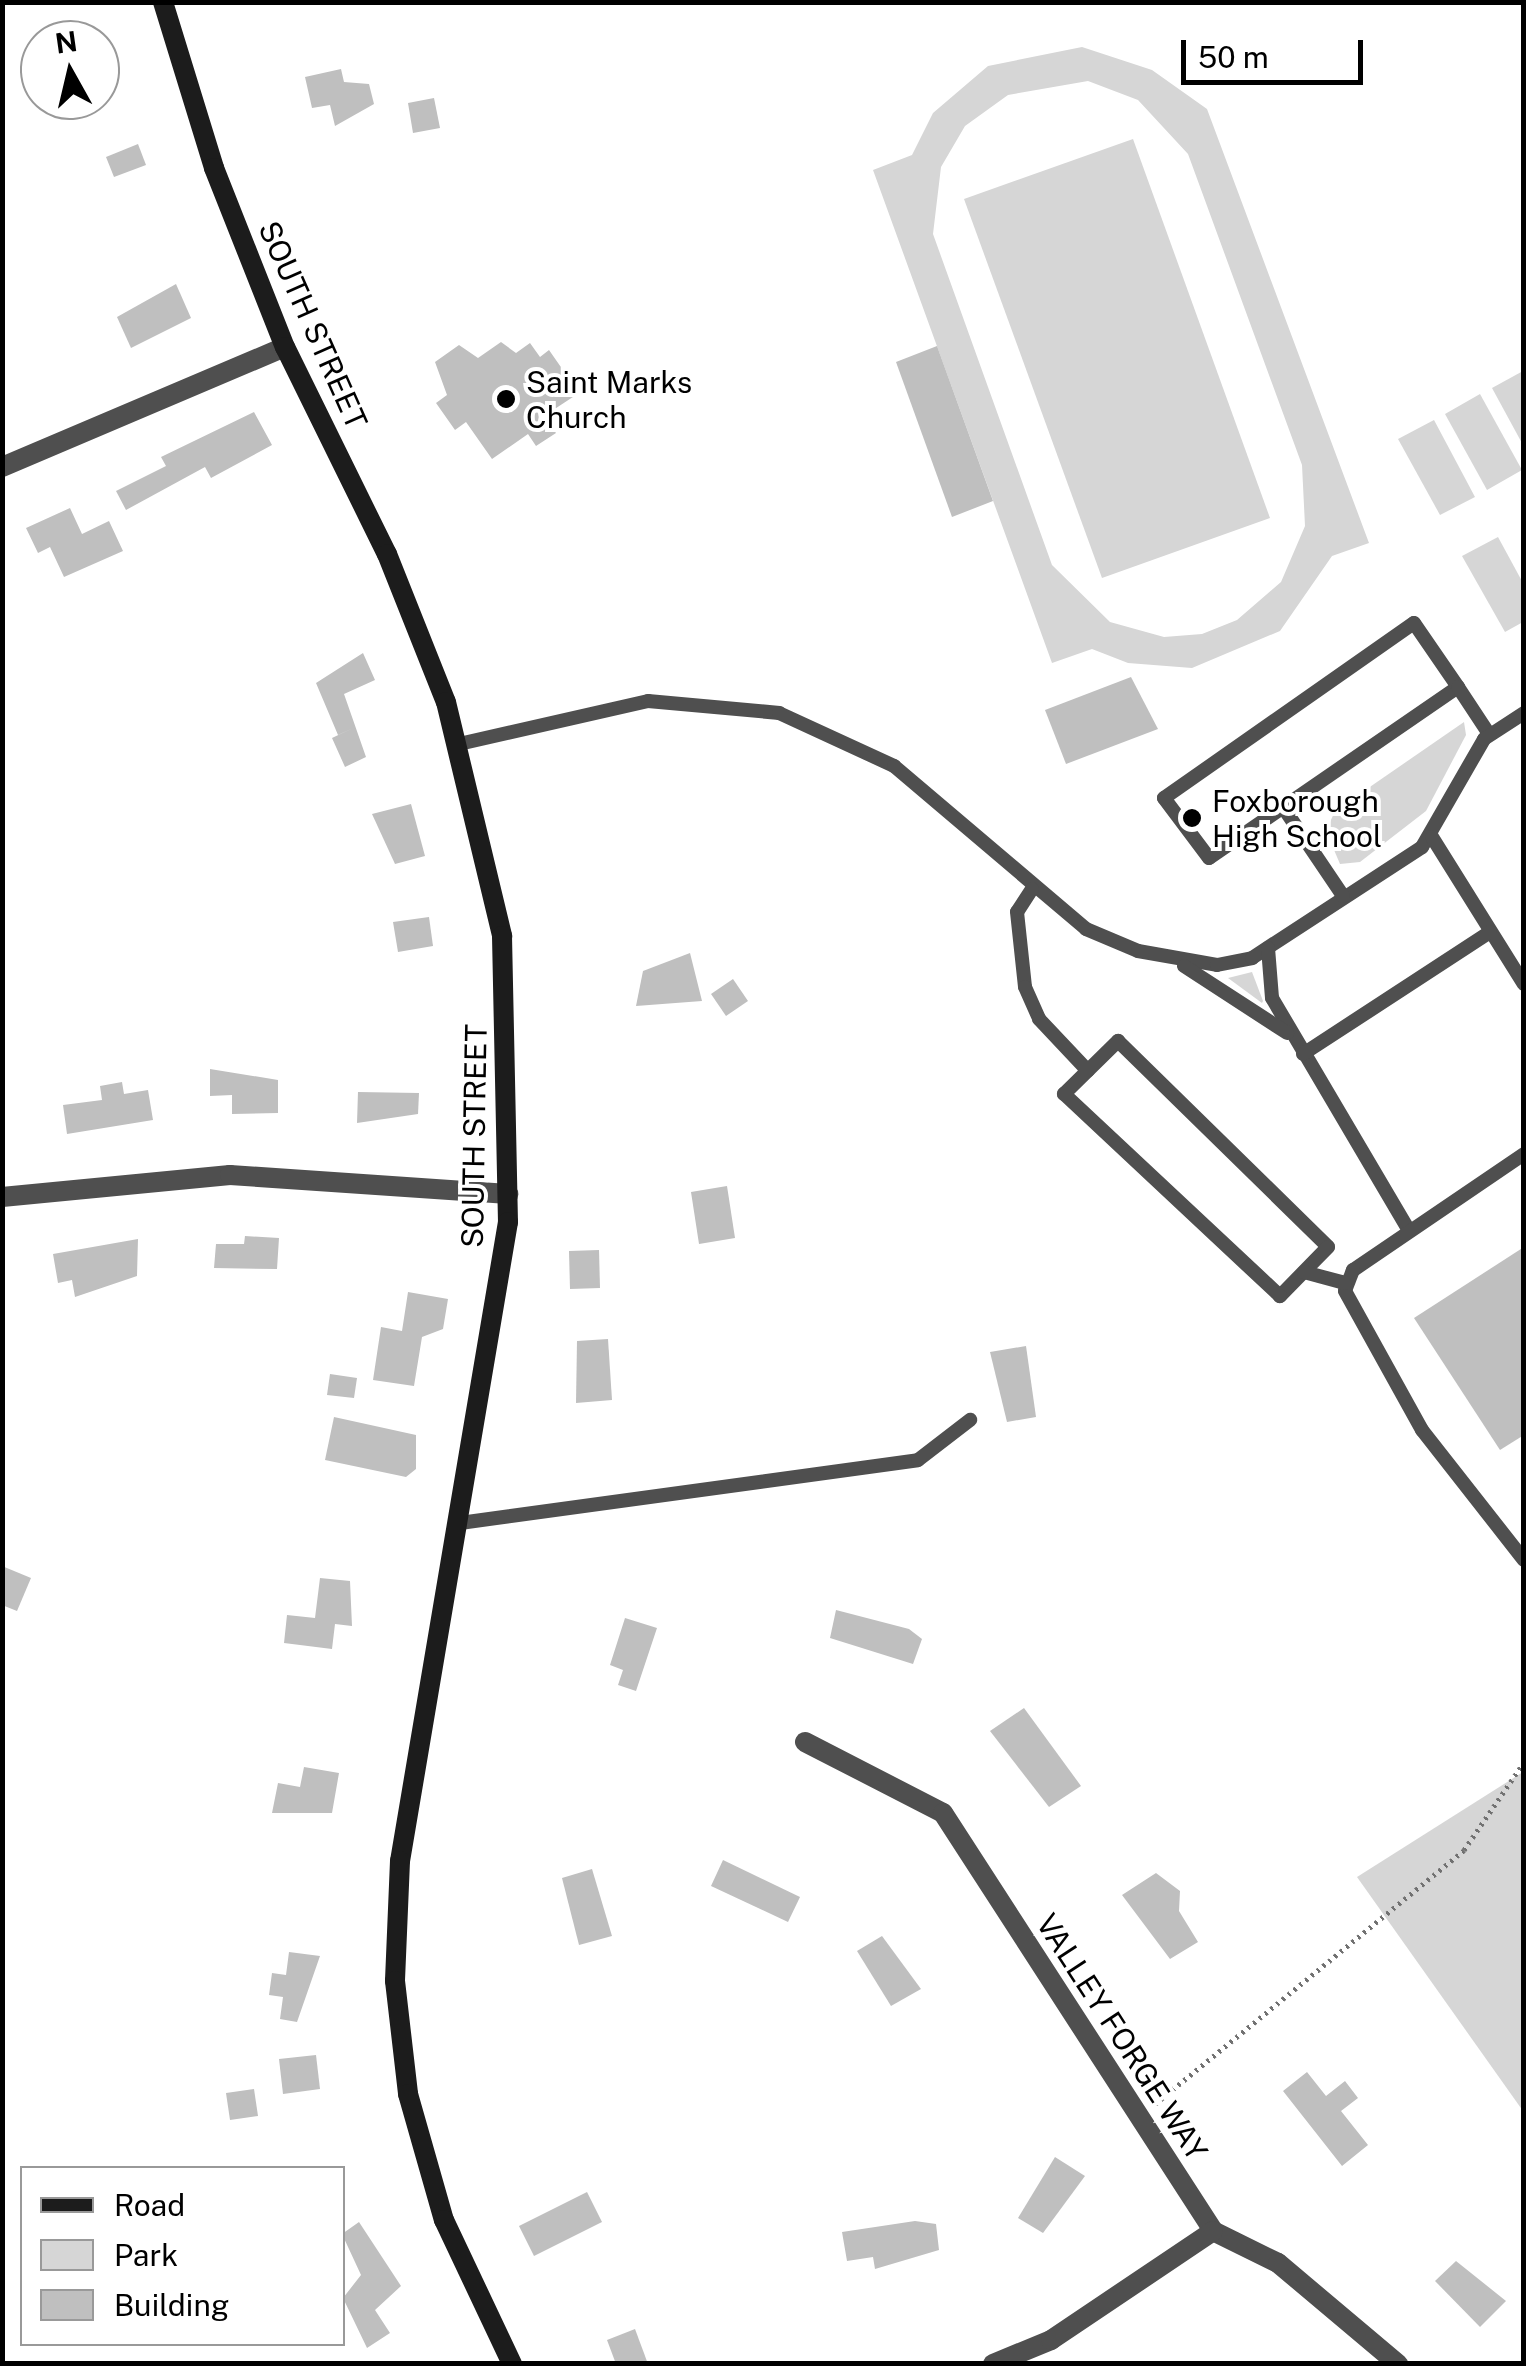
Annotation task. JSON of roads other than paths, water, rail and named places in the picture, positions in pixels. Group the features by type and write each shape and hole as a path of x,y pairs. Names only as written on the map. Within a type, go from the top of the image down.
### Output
{"main road":[{"name":"SOUTH STREET","path":"163,2 214,168 285,347 387,554 459,744 502,936 508,1194 460,1524 400,1861 395,1981 408,2094 444,2220 512,2364"}],"street":[{"path":"2,467 285,347"},
{"path":"2,1197 230,1175 508,1194"},
{"name":"VALLEY FORGE WAY","path":"805,1742 943,1813 1136,2119 1213,2231 1278,2262 1398,2364"},
{"path":"993,2364 1051,2340 1213,2231"}],"lane":[{"path":"1458,688 1209,858 1164,798 1414,623 1458,688 1488,734"},
{"path":"459,744 637,702 756,706 880,756 1032,889 1103,938 1170,959 1216,965 1268,948 1432,837 1488,734 1524,713"},
{"path":"1283,807 1343,896"},
{"path":"1432,837 1524,984"},
{"path":"1032,889 1016,912 1025,987 1039,1019 1088,1071"},
{"path":"1303,1054 1490,932"},
{"path":"1268,948 1265,979 1303,1054 1409,1232"},
{"path":"1170,959 1295,1039"},
{"path":"1118,1041 1328,1247 1304,1272 1280,1296 1064,1094 1118,1041"},
{"path":"1345,1282 1409,1232 1524,1154"},
{"path":"1304,1272 1345,1282"},
{"path":"1345,1282 1393,1386 1524,1560"},
{"path":"460,1524 918,1460 970,1420"}],"place":[{"name":"Saint Marks Church","path":"506,399"},
{"name":"Foxborough High School","path":"1192,818"}]}
